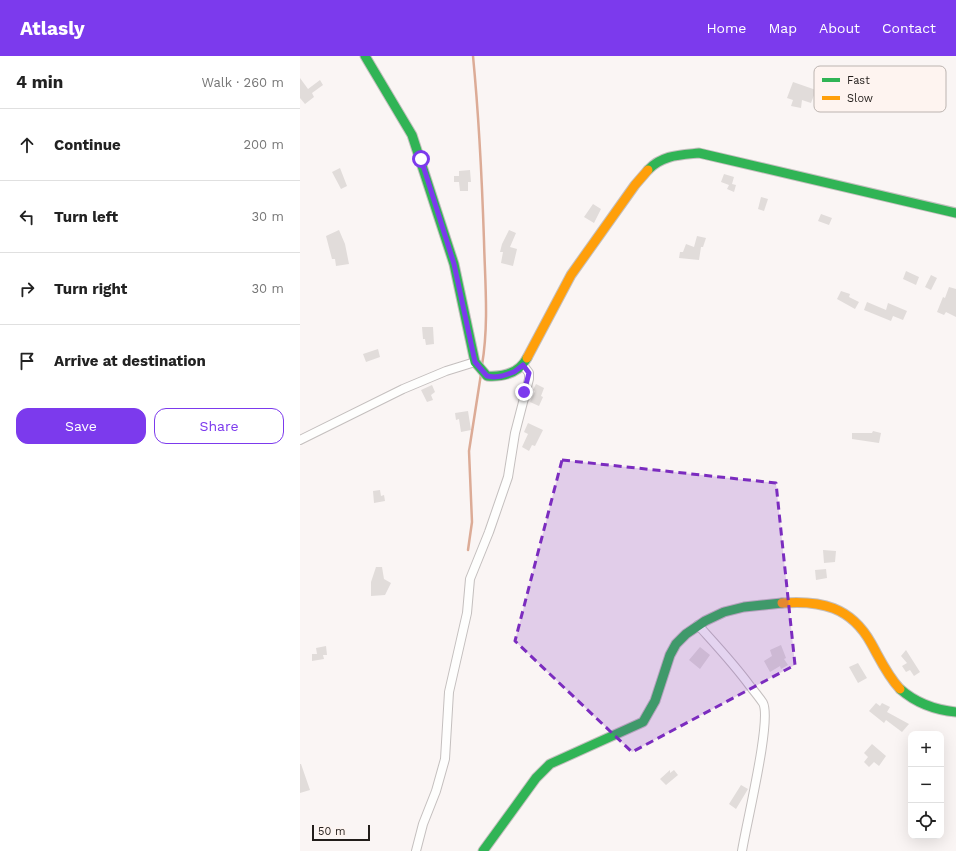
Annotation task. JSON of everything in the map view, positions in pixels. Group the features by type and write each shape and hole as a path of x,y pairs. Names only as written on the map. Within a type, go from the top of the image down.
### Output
{"street":[{"path":"365,56 412,135 454,264 475,362 487,376 502,376 514,372 523,365 571,275 634,186 655,163 672,156 699,153 956,214"},
{"path":"300,440 403,389 446,371 475,362"},
{"path":"416,851 423,824 436,791 445,759 449,692 466,613 470,579 490,532 508,477 515,433 529,379 529,373 523,365"},
{"path":"483,851 536,778 550,764 642,722 654,705 663,667 669,653 685,634 720,612 734,608 804,602 836,608 848,614 861,627 888,675 911,698 943,711 956,712"},
{"path":"698,625 725,654 744,678 763,703 765,710 765,723 759,761 742,851"}],"highlighted area":[{"path":"562,460 776,483 795,665 632,752 515,641"}],"building":[{"path":"300,78 308,89 320,80 323,85 312,93 314,97 305,104 300,98"},
{"path":"793,82 814,89 814,95 811,103 802,100 801,108 791,106 793,100 787,98"},
{"path":"340,168 347,186 341,189 332,172"},
{"path":"470,170 471,182 468,182 468,191 460,191 459,182 454,182 454,176 459,176 459,171"},
{"path":"724,174 734,177 732,184 736,185 734,192 727,189 729,185 721,182"},
{"path":"761,197 768,199 764,211 758,209"},
{"path":"593,204 601,209 594,223 584,217"},
{"path":"821,214 832,218 829,225 818,221"},
{"path":"339,230 345,244 349,264 336,266 335,259 332,259 326,236"},
{"path":"509,230 516,233 510,247 517,249 513,266 501,263 503,252 500,252"},
{"path":"697,236 706,238 703,247 701,247 699,260 679,258 680,252 683,252 686,244 694,247"},
{"path":"906,271 919,277 916,285 903,279"},
{"path":"931,275 937,278 931,290 925,287"},
{"path":"949,287 956,289 956,317 946,312 944,315 937,312"},
{"path":"841,291 850,294 849,297 859,302 855,309 837,299"},
{"path":"867,302 886,310 888,303 907,311 903,320 893,316 891,321 864,310"},
{"path":"422,327 433,327 434,344 426,345 425,339 423,339"},
{"path":"378,349 380,357 366,362 363,354"},
{"path":"536,384 544,388 541,396 543,397 539,406 530,402 535,391 533,390"},
{"path":"432,385 435,392 431,395 433,400 427,402 421,390"},
{"path":"468,411 471,430 461,432 459,419 456,420 455,413"},
{"path":"528,423 543,430 535,446 532,445 529,451 522,447 528,434 524,432"},
{"path":"873,431 881,433 879,443 852,439 852,433 872,433"},
{"path":"380,490 381,496 384,495 385,501 374,503 373,491"},
{"path":"823,550 836,551 835,562 824,563"},
{"path":"376,567 382,567 384,579 391,583 385,595 371,596 371,582"},
{"path":"826,569 827,578 816,580 815,570"},
{"path":"781,645 786,658 784,659 788,665 781,669 780,666 770,672 764,661 772,656 770,650"},
{"path":"326,646 327,655 323,655 324,659 312,661 312,654 317,654 316,648"},
{"path":"700,647 710,655 700,669 689,660"},
{"path":"906,650 920,672 914,676 910,670 906,672 902,666 907,663 901,656"},
{"path":"858,663 867,678 858,683 849,667"},
{"path":"876,703 880,706 882,703 890,707 887,712 909,724 902,732 886,720 884,723 869,711"},
{"path":"872,744 886,756 879,766 874,762 869,767 864,762 868,757 864,753"},
{"path":"300,764 310,790 300,793"},
{"path":"670,770 670,773 674,770 678,775 666,785 660,779"},
{"path":"741,785 748,789 736,809 729,804"}],"waterway":[{"path":"473,56 480,148 486,287 486,319 482,365"},
{"path":"468,550 472,522 469,451 481,374"}],"traffic: fast":[{"path":"365,56 412,135 454,264 475,362 487,376 499,376 515,371 527,358"},
{"path":"648,170 659,161 678,155 699,153 956,213"},
{"path":"483,851 536,778 550,764 643,722 655,701 670,655 676,644 686,634 705,621 724,612 744,607 782,603"},
{"path":"900,689 926,705 941,710 956,712"}],"traffic: slow":[{"path":"527,358 571,275 635,185 648,170"},
{"path":"782,603 796,602 822,605 834,608 854,621 863,631 887,673 900,689"}],"route":[{"path":"421,159 462,294 466,324 475,362 480,370 487,376 494,377 514,372 523,365 529,373 529,379 524,392"}]}
